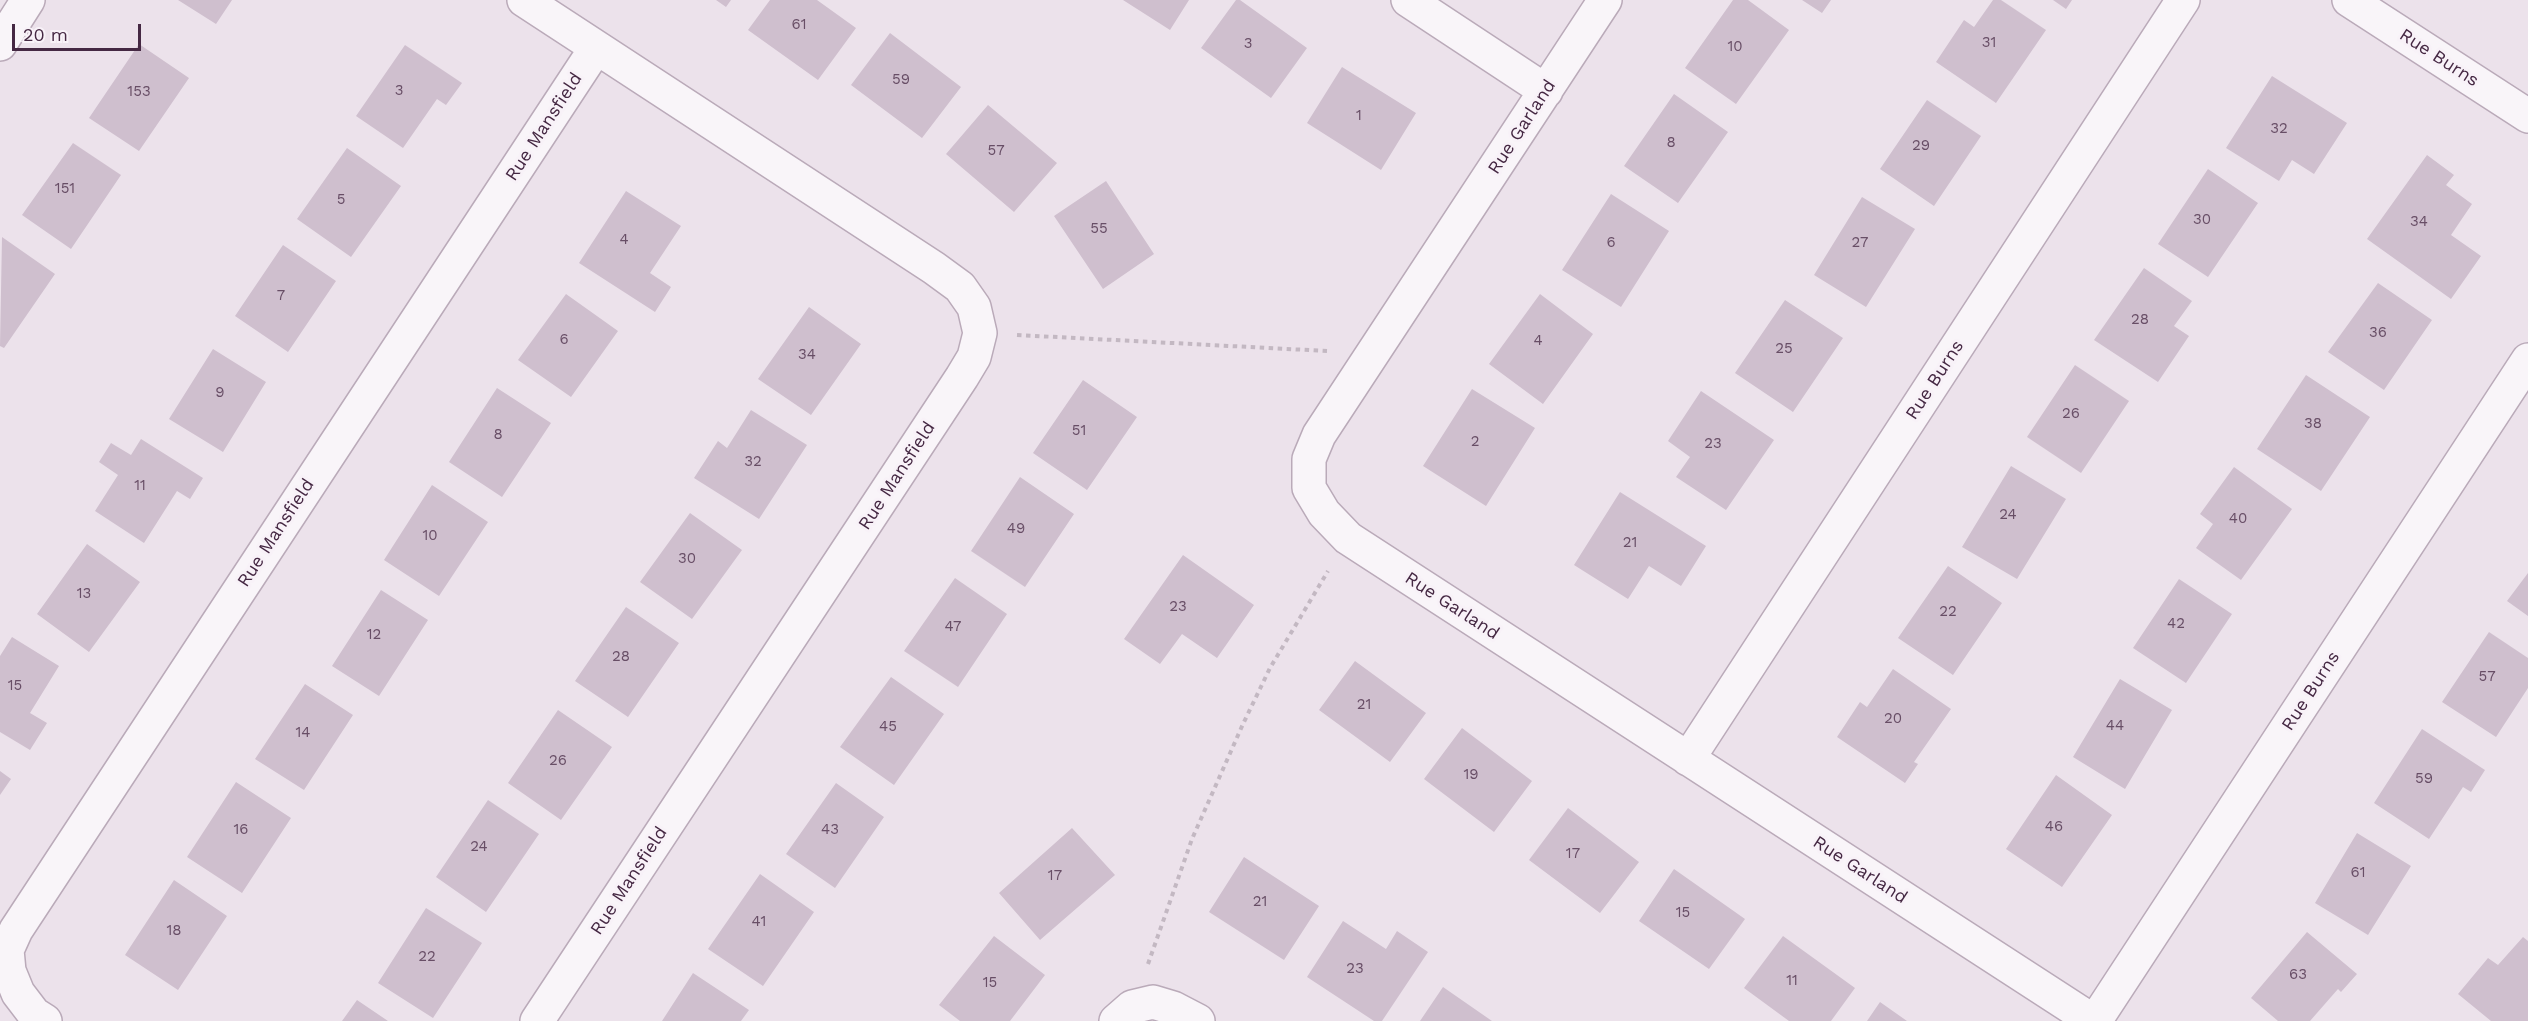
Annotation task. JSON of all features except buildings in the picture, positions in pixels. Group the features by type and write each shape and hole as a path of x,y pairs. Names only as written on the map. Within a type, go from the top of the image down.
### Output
{"street":[{"path":"0,44 28,0"},
{"path":"524,0 943,274 960,287 974,308 980,333"},
{"path":"1408,0 1546,91"},
{"name":"Rue Garland","path":"1605,0 1319,435 1309,459 1309,488 1324,513 1348,538 2094,1021"},
{"name":"Rue Burns","path":"1688,759 2183,0"},
{"name":"Rue Burns","path":"2349,0 2528,116"},
{"name":"Rue Mansfield","path":"45,1021 34,1014 18,993 9,971 8,950 16,930 596,48"},
{"name":"Rue Mansfield","path":"537,1021 962,377 974,357 980,333"},
{"name":"Rue Burns","path":"2094,1021 2528,360"},
{"path":"1124,1014 1153,1002 1173,1008 1198,1021"}],"path":[{"path":"980,333 1186,342 1371,355"},
{"path":"1124,1014 1192,839 1243,724 1270,668 1348,538"}]}
